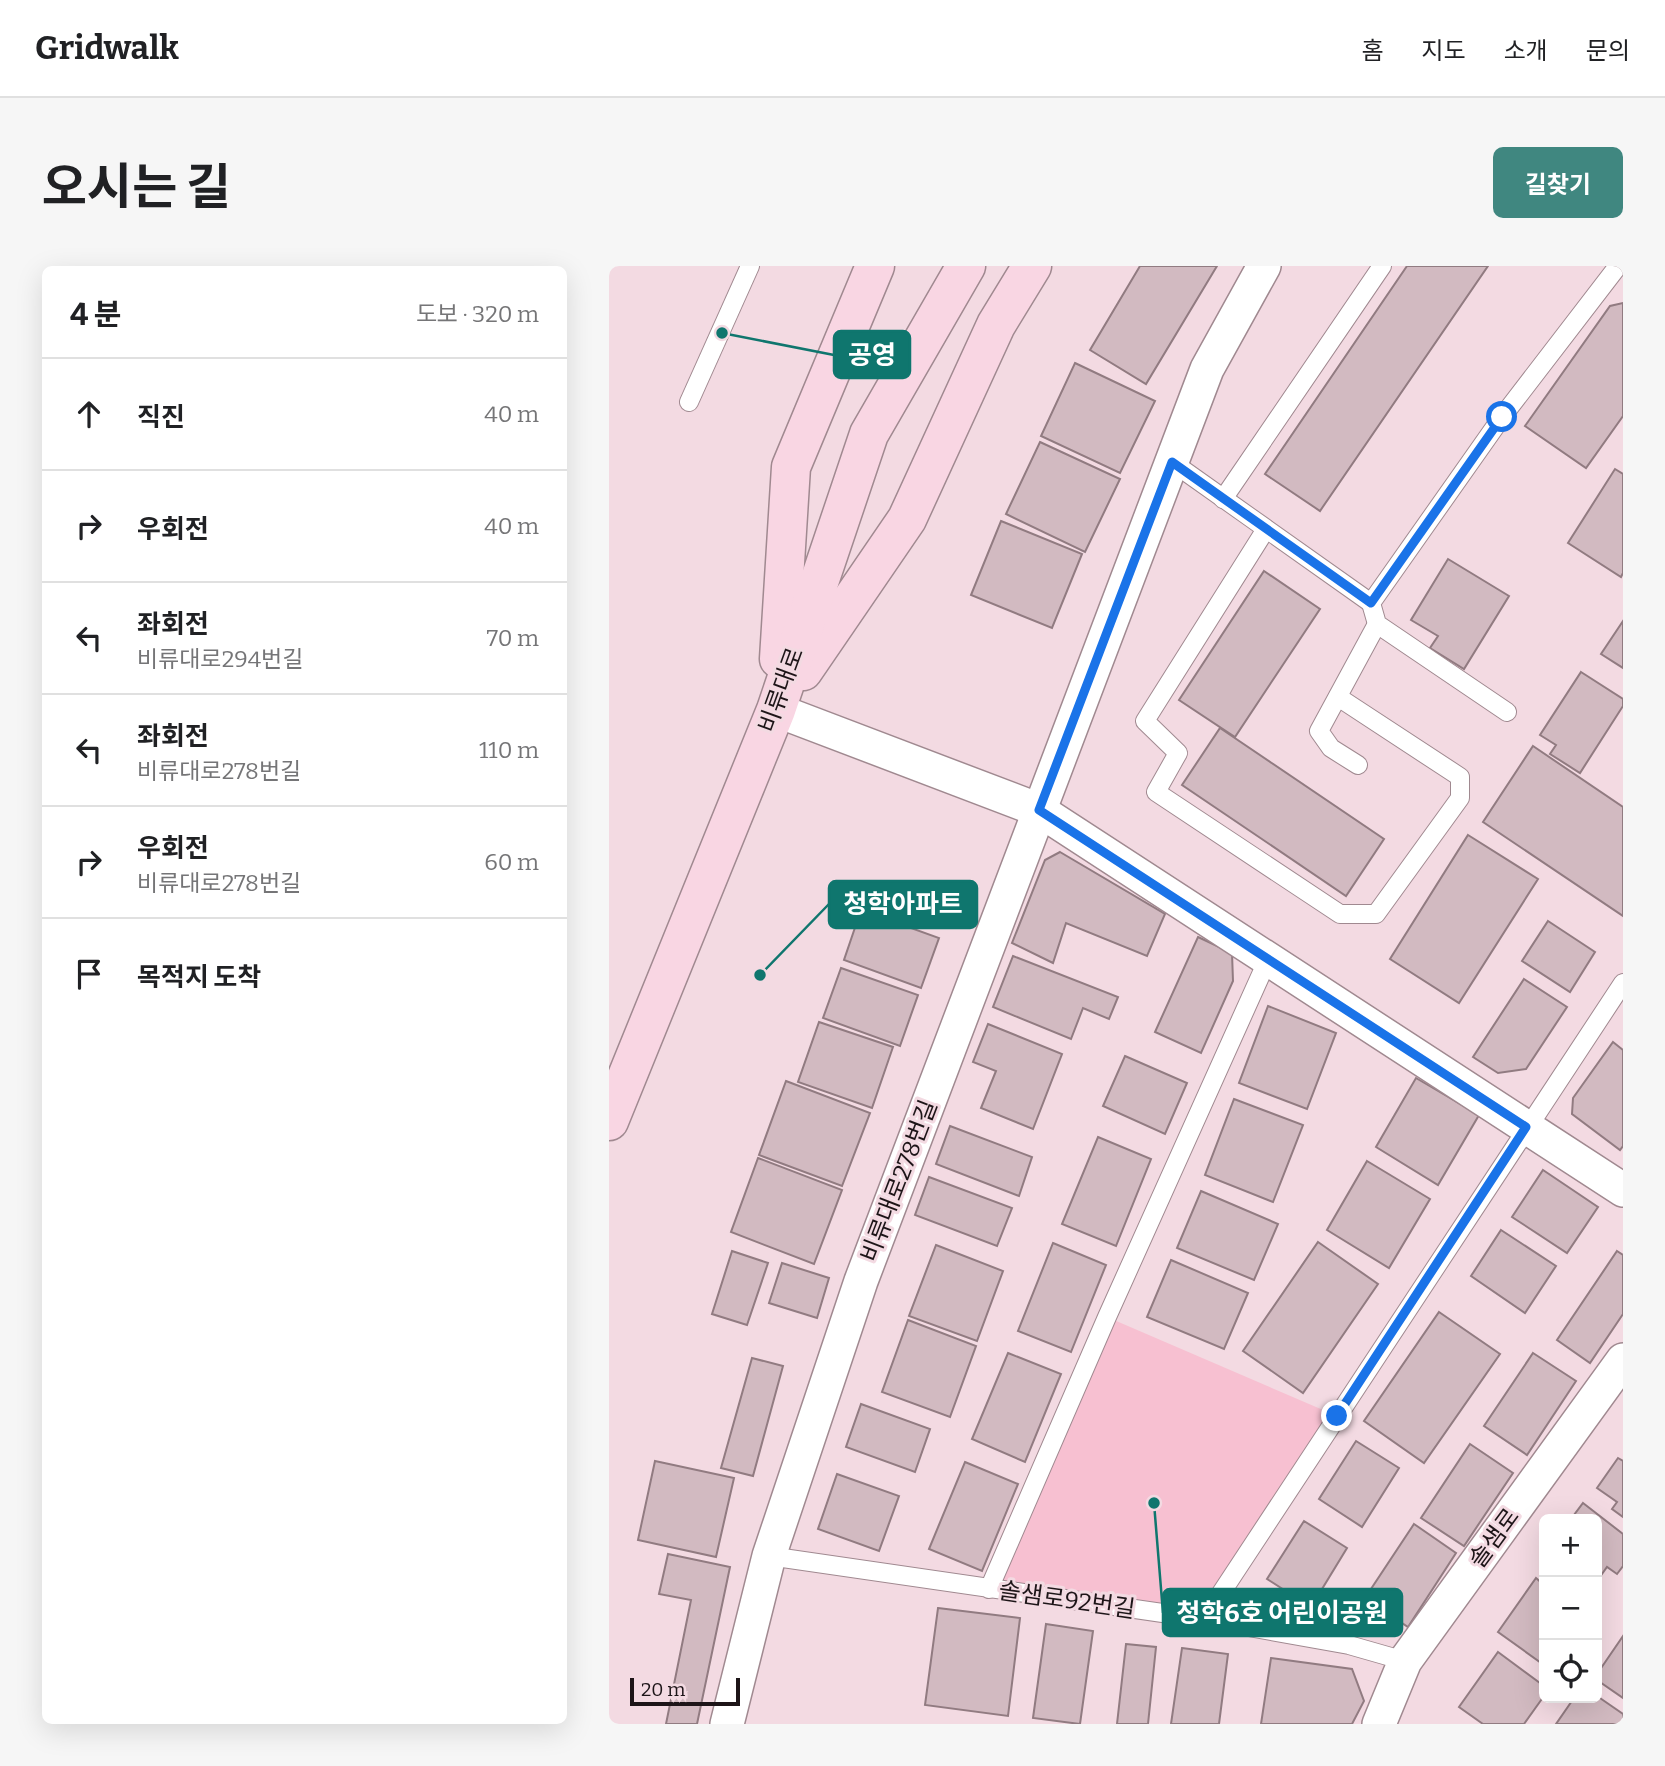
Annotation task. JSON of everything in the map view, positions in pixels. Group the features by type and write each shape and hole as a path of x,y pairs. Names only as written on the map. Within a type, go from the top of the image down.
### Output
{"main road":[{"path":"776,710 791,467 875,266"},
{"name":"비류대로","path":"609,1121 776,710 870,434 965,266"},
{"path":"776,710 907,519 996,325 1032,266"}],"street":[{"name":"비류대로278번길","path":"727,1724 769,1556 861,1281 1207,369 1264,266"},
{"path":"776,710 1039,810 1623,1190"},
{"name":"솔샘로","path":"1380,1724 1405,1661 1623,1360"}],"lane":[{"path":"689,402 750,266"},
{"path":"1223,499 1382,266"},
{"path":"1371,603 1502,417 1618,266"},
{"path":"1172,462 1371,603 1377,624 1507,712"},
{"path":"1266,529 1145,721 1178,753 1156,792 1339,914 1376,914 1460,798 1459,777 1338,697"},
{"path":"1358,765 1331,748 1319,731 1377,624"},
{"path":"989,1590 1107,1317 1268,959"},
{"path":"1204,1619 1623,983"},
{"name":"솔샘로92번길","path":"769,1556 989,1590 1204,1619 1349,1646 1405,1661"}],"shaded area":[{"path":"1107,1317 1337,1416 1204,1619 989,1589"}],"building":[{"path":"1140,266 1217,266 1146,384 1090,350"},
{"path":"1407,266 1488,266 1320,511 1265,474"},
{"path":"1623,303 1623,416 1586,468 1525,426 1610,306"},
{"path":"1075,363 1155,401 1120,473 1041,436"},
{"path":"1040,442 1120,479 1085,552 1006,514"},
{"path":"1615,469 1623,474 1621,577 1568,543"},
{"path":"1001,521 1082,554 1052,628 971,595"},
{"path":"1448,559 1509,596 1464,669 1430,648 1438,636 1411,620"},
{"path":"1264,571 1320,609 1235,737 1179,700"},
{"path":"1623,621 1623,668 1601,654"},
{"path":"1581,672 1623,699 1623,706 1580,773 1550,754 1556,745 1540,735"},
{"path":"1220,728 1384,839 1346,896 1182,785"},
{"path":"1533,746 1623,807 1623,916 1483,822"},
{"path":"1468,835 1538,879 1459,1003 1390,959"},
{"path":"1060,852 1165,914 1147,956 1066,923 1053,963 1012,943 1045,860"},
{"path":"861,910 939,938 921,988 844,960"},
{"path":"1548,921 1595,952 1570,992 1522,961"},
{"path":"1198,937 1232,953 1233,981 1201,1053 1155,1032"},
{"path":"1013,956 1118,997 1109,1019 1083,1008 1071,1039 993,1007"},
{"path":"841,968 918,995 900,1046 823,1018"},
{"path":"1524,979 1567,1007 1526,1069 1498,1073 1473,1057"},
{"path":"1268,1006 1336,1033 1307,1109 1239,1083"},
{"path":"819,1022 893,1047 872,1108 798,1082"},
{"path":"988,1024 1062,1054 1033,1129 981,1108 996,1071 973,1062"},
{"path":"1613,1042 1623,1050 1623,1146 1620,1150 1572,1114 1573,1098"},
{"path":"1125,1056 1187,1083 1165,1134 1103,1106"},
{"path":"1416,1078 1479,1115 1438,1185 1376,1147"},
{"path":"786,1081 870,1113 842,1186 759,1155"},
{"path":"1234,1099 1303,1125 1273,1202 1205,1175"},
{"path":"950,1126 1032,1157 1019,1196 936,1164"},
{"path":"1098,1137 1151,1159 1116,1246 1062,1224"},
{"path":"758,1158 842,1190 814,1264 731,1232"},
{"path":"1367,1161 1430,1199 1389,1268 1327,1230"},
{"path":"1543,1170 1598,1207 1567,1253 1512,1217"},
{"path":"929,1177 1012,1208 997,1246 915,1215"},
{"path":"1201,1191 1278,1224 1254,1280 1177,1248"},
{"path":"1501,1230 1556,1266 1525,1313 1471,1276"},
{"path":"1318,1242 1378,1284 1303,1393 1243,1351"},
{"path":"1053,1243 1106,1265 1071,1352 1018,1331"},
{"path":"936,1245 1003,1271 977,1341 909,1316"},
{"path":"732,1251 768,1263 747,1325 712,1314"},
{"path":"1617,1251 1623,1255 1623,1314 1590,1363 1557,1340"},
{"path":"1171,1260 1248,1293 1224,1349 1147,1317"},
{"path":"782,1263 829,1278 817,1318 769,1303"},
{"path":"1439,1312 1500,1354 1424,1463 1364,1421"},
{"path":"908,1320 976,1346 950,1417 882,1392"},
{"path":"1008,1353 1061,1374 1025,1462 972,1439"},
{"path":"1533,1353 1576,1381 1527,1455 1484,1426"},
{"path":"752,1358 783,1366 753,1476 721,1468"},
{"path":"861,1404 930,1429 915,1472 846,1447"},
{"path":"1356,1441 1399,1468 1362,1527 1319,1499"},
{"path":"1470,1444 1513,1473 1464,1546 1421,1518"},
{"path":"1618,1458 1623,1461 1623,1517 1612,1509 1617,1502 1597,1488"},
{"path":"655,1461 734,1478 716,1557 638,1540"},
{"path":"965,1462 1018,1484 982,1571 929,1549"},
{"path":"837,1474 899,1496 879,1551 818,1529"},
{"path":"1583,1503 1597,1514 1575,1514"},
{"path":"1602,1518 1623,1534 1623,1566 1617,1574 1607,1567 1602,1574"},
{"path":"1304,1521 1347,1548 1311,1607 1267,1579"},
{"path":"1414,1524 1456,1553 1408,1627 1365,1598"},
{"path":"668,1554 730,1567 697,1724 666,1724 691,1600 659,1594"},
{"path":"1536,1578 1539,1581 1539,1661 1498,1632"},
{"path":"938,1608 1020,1618 1008,1716 925,1705"},
{"path":"1046,1624 1093,1631 1080,1724 1033,1718"},
{"path":"1623,1636 1623,1698 1602,1683 1602,1667"},
{"path":"1126,1644 1156,1647 1148,1724 1117,1724"},
{"path":"1182,1648 1228,1654 1219,1724 1171,1724"},
{"path":"1498,1652 1539,1682 1539,1703 1524,1724 1483,1724 1459,1707"},
{"path":"1271,1658 1352,1669 1364,1701 1352,1724 1261,1724"},
{"path":"1602,1699 1623,1714 1623,1724 1556,1724 1571,1703 1602,1703"}],"place":[{"name":"공영","path":"722,333"},
{"name":"청학아파트","path":"760,975"},
{"name":"청학6호 어린이공원","path":"1154,1503"}],"route":[{"path":"1337,1416 1526,1127 1039,810 1172,462 1371,603 1502,417"}]}
